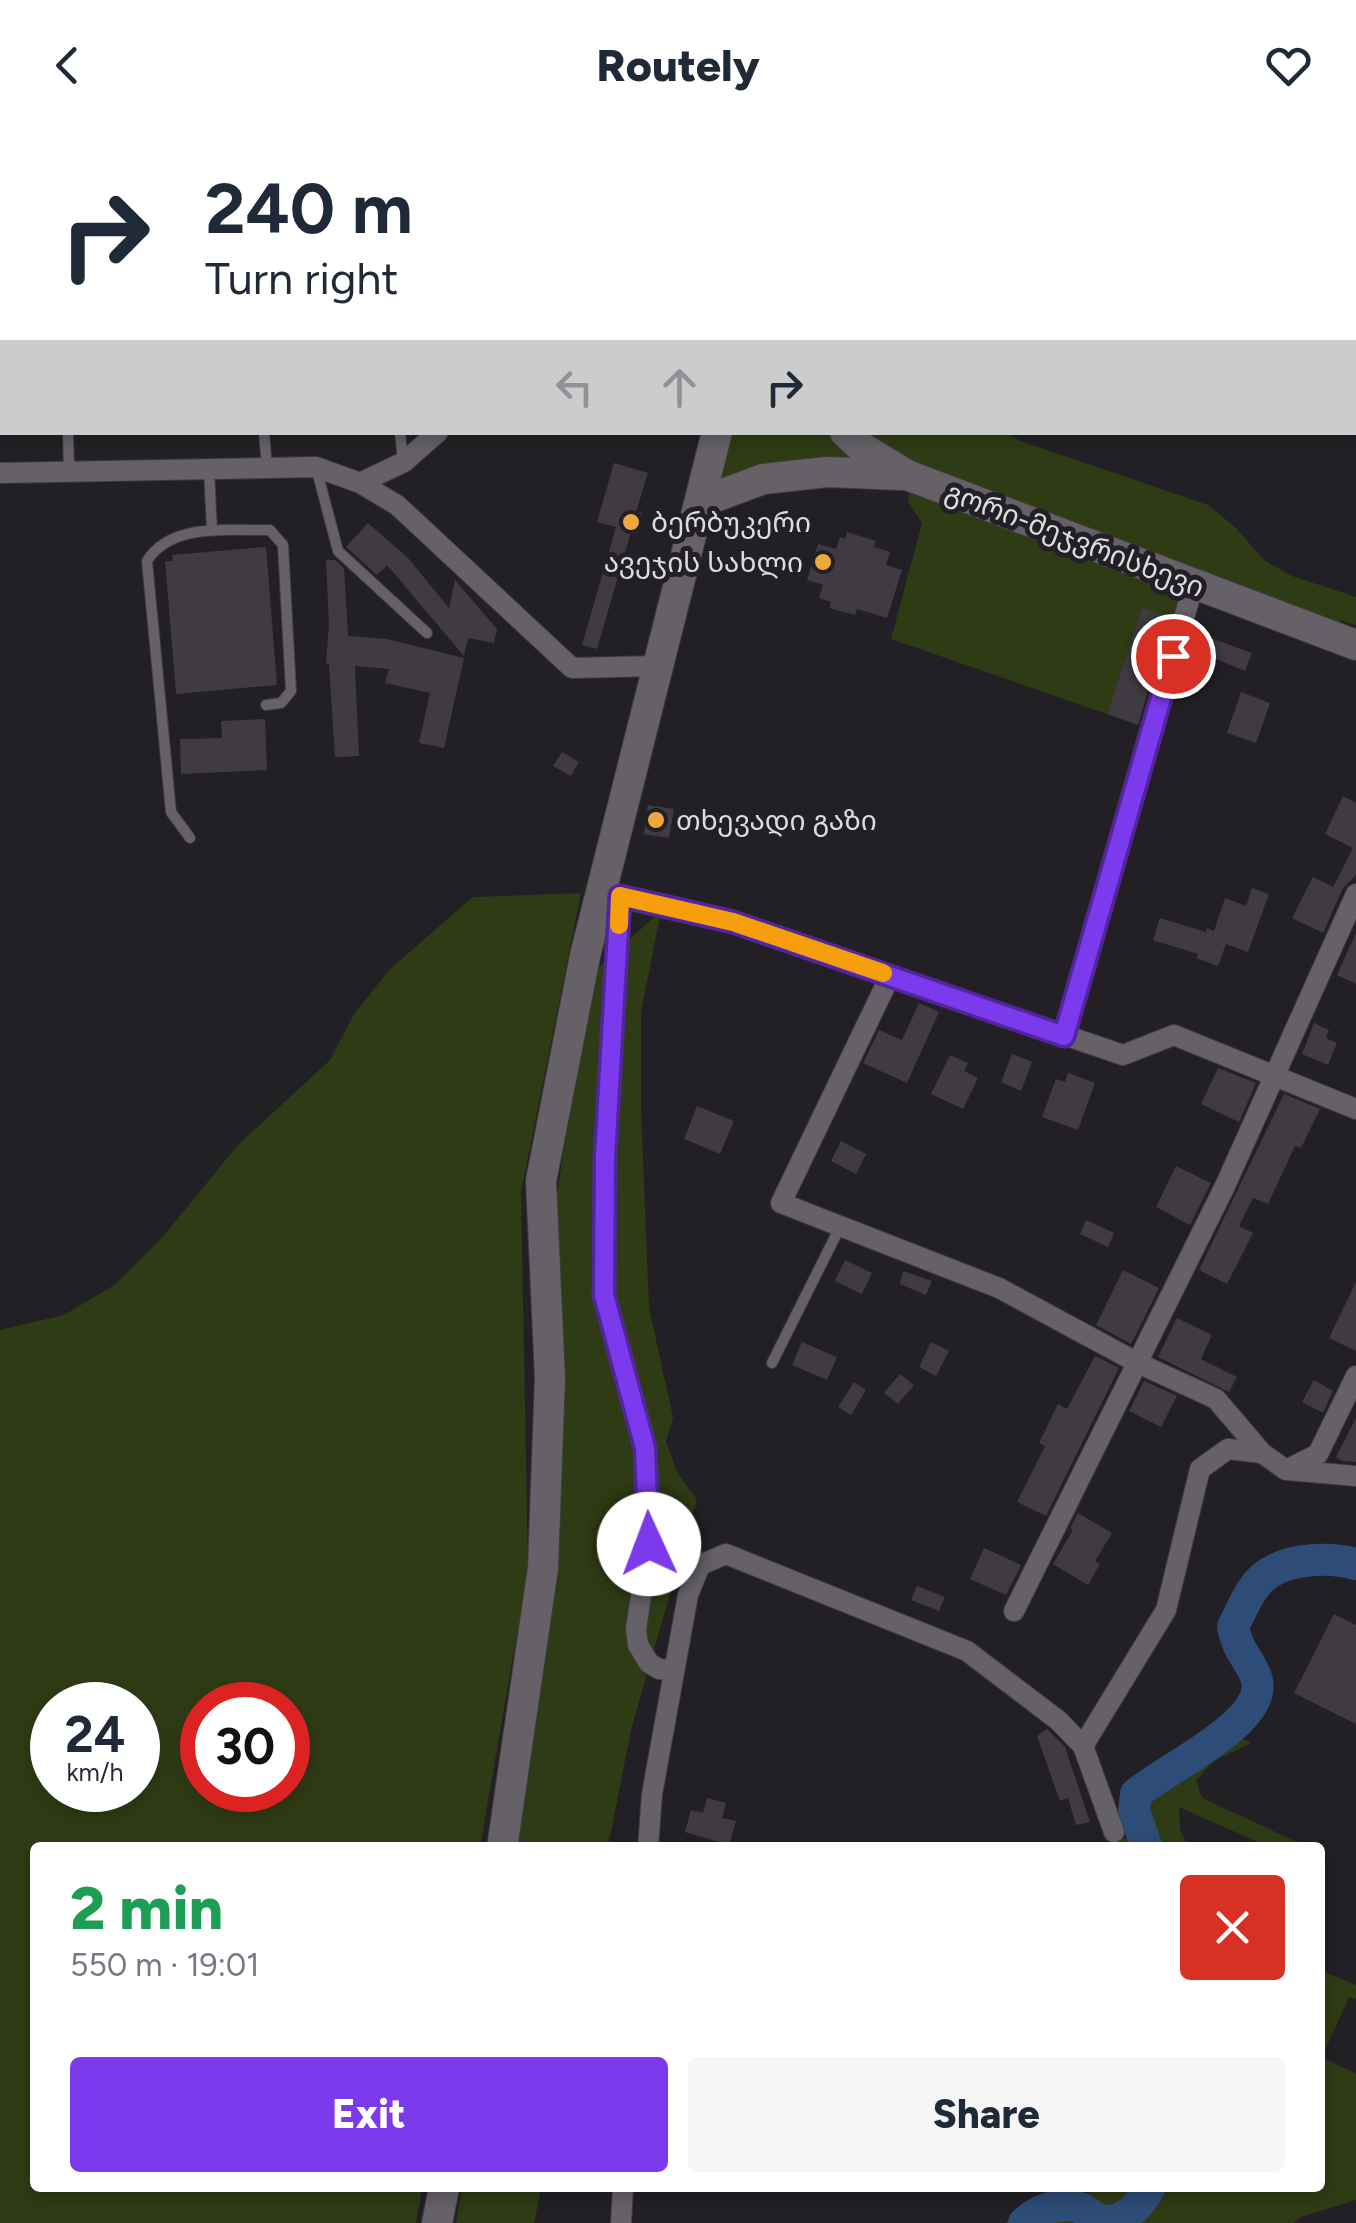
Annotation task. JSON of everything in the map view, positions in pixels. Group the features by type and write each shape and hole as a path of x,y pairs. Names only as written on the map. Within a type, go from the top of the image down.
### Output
{"main road":[{"path":"503,1842 543,1568 550,1378 542,1181 584,956 611,894 658,666 716,435"},
{"name":"გორი-მეჯვრისხევი","path":"848,435 907,475 1356,644"},
{"name":"გორი-მეჯვრისხევი","path":"700,503 764,480 826,472 907,475"},
{"path":"437,2223 443,2192"}],"street":[{"path":"360,484 404,462 435,435"},
{"path":"0,473 316,467 360,484 398,505 572,668 658,666"},
{"path":"1064,1036 1194,584"},
{"path":"674,1670 649,1664 638,1645 636,1629 649,1544 645,1448 604,1295 611,894 733,922 1123,1054 1174,1035 1356,1109"},
{"path":"1014,1611 1224,1186 1356,894"},
{"path":"890,976 781,1203 999,1288 1216,1400 1262,1453 1286,1470 1356,1476"},
{"path":"1286,1470 1318,1454 1356,1376"},
{"path":"1083,1746 1166,1610 1200,1469 1228,1449 1262,1453"},
{"path":"648,1842 652,1794 688,1595 700,1565 726,1554 967,1650 1059,1721 1083,1746 1114,1832"},
{"path":"621,2223 623,2192"}],"lane":[{"path":"68,435 69,472"},
{"path":"264,435 267,468"},
{"path":"400,435 404,462"},
{"path":"316,467 338,551 428,634"},
{"path":"209,469 212,531"},
{"path":"190,838 172,812 148,562 152,553 176,538 212,531 270,530 283,546 291,691 280,703 266,705"},
{"path":"772,1362 840,1226"}],"green space":[{"path":"716,435 1010,435 1208,505 1236,528 1265,561 1292,576 1356,597 1356,625 1341,620 1334,636 1194,584 1184,618 1142,609 1107,714 891,639 922,523 909,503 907,475 827,472 699,503"},
{"path":"581,893 521,1192 528,1570 481,1842 30,1842 30,2192 421,2192 416,2223 0,2223 0,1330 64,1315 116,1284 160,1240 238,1145 330,1060 354,1014 390,969 473,897"},
{"path":"661,911 641,1012 649,1308 673,1417 666,1442 677,1472 697,1500 632,1726 609,1842 518,1842 562,1358 557,1196 588,977"},
{"path":"1229,1731 1251,1743 1214,1761 1196,1780 1202,1798 1297,1842 1258,1842 1179,1807 1180,1829 1186,1842 1144,1842 1134,1811 1136,1794 1153,1778"},
{"path":"1115,1836 1138,1842 1117,1842"},
{"path":"1325,1972 1356,1985 1356,1999 1349,1997 1325,2050"},
{"path":"1325,2058 1356,2074 1356,2200 1293,2223 1005,2223 1027,2208 1089,2193 1325,2192"},
{"path":"461,2192 540,2192 534,2223 456,2223"}],"building":[{"path":"614,463 648,473 636,512 642,513 636,533 631,532 597,649 582,645 616,527 597,522"},
{"path":"368,523 408,558 449,608 455,580 497,629 494,643 468,638 464,656 387,565 377,575 346,547"},
{"path":"847,532 876,541 874,547 890,552 886,565 902,570 887,618 857,609 855,615 829,608 831,602 819,598 823,585 807,580 818,544 836,549 840,537 845,539"},
{"path":"266,547 277,685 176,694 165,561 173,561 172,555"},
{"path":"326,560 335,560 344,568 348,636 387,639 464,658 444,748 419,743 430,693 385,683 389,669 355,666 359,756 335,757 326,664"},
{"path":"1142,608 1170,617 1138,725 1107,714"},
{"path":"1194,632 1252,653 1245,671 1209,656 1202,674 1184,668"},
{"path":"1241,692 1270,703 1256,743 1227,733"},
{"path":"265,719 267,770 181,774 180,739 222,738 221,721"},
{"path":"562,752 579,762 571,776 553,766"},
{"path":"1343,796 1356,803 1356,875 1343,888 1323,933 1292,918 1313,877 1333,887 1353,848 1325,834"},
{"path":"648,805 674,809 669,838 644,834"},
{"path":"1252,888 1269,894 1248,952 1226,944 1218,966 1196,958 1198,954 1153,940 1160,918 1214,931 1225,898 1246,906"},
{"path":"1356,933 1356,984 1337,975"},
{"path":"919,1003 939,1012 907,1083 863,1063 879,1030 902,1040"},
{"path":"1314,1023 1329,1030 1326,1038 1337,1043 1328,1065 1302,1054"},
{"path":"1012,1054 1032,1062 1021,1091 1001,1082"},
{"path":"950,1055 968,1063 964,1071 978,1078 963,1109 931,1094"},
{"path":"1218,1068 1256,1083 1239,1122 1201,1104"},
{"path":"1068,1073 1095,1083 1078,1130 1042,1117 1056,1079 1065,1082"},
{"path":"1284,1094 1320,1109 1301,1148 1295,1146 1268,1204 1253,1198 1239,1226 1253,1233 1227,1284 1199,1270"},
{"path":"697,1106 734,1121 720,1154 684,1139"},
{"path":"841,1141 866,1154 856,1174 831,1161"},
{"path":"1176,1166 1211,1183 1190,1225 1156,1207"},
{"path":"1086,1220 1114,1233 1108,1247 1080,1234"},
{"path":"845,1260 872,1273 862,1294 835,1281"},
{"path":"1123,1270 1159,1288 1131,1344 1096,1325"},
{"path":"903,1271 932,1281 926,1295 900,1284"},
{"path":"1356,1282 1356,1351 1329,1338"},
{"path":"1177,1318 1212,1335 1201,1359 1237,1377 1229,1392 1158,1357"},
{"path":"802,1342 837,1357 827,1380 792,1365"},
{"path":"931,1342 949,1351 936,1376 919,1367"},
{"path":"1095,1356 1119,1368 1046,1516 1017,1502 1045,1446 1039,1443 1058,1404 1067,1409"},
{"path":"900,1374 914,1385 898,1404 884,1393"},
{"path":"1314,1380 1333,1391 1323,1413 1302,1402"},
{"path":"1144,1381 1177,1396 1161,1427 1129,1411"},
{"path":"854,1382 866,1390 851,1415 838,1407"},
{"path":"1356,1418 1356,1462 1342,1461 1336,1457"},
{"path":"1078,1513 1112,1533 1095,1561 1100,1564 1088,1585 1053,1564"},
{"path":"984,1548 1021,1565 1006,1595 970,1579"},
{"path":"917,1586 945,1597 939,1611 911,1600"},
{"path":"1334,1614 1356,1625 1356,1724 1294,1693"},
{"path":"1047,1729 1065,1747 1090,1822 1076,1825 1068,1798 1060,1801 1037,1736"},
{"path":"707,1798 726,1803 722,1818 736,1821 730,1842 685,1832 691,1810 703,1813"}],"waterway":[{"path":"1145,1842 1134,1811 1136,1794 1213,1743 1248,1710 1257,1694 1256,1677 1233,1627 1252,1590 1269,1573 1289,1564 1324,1560 1356,1564"},
{"path":"1024,2223 1047,2209 1068,2205 1111,2221 1125,2216 1146,2192"}],"slow traffic":[{"path":"619,925 620,896 733,922 883,973"}],"place":[{"name":"ბერბუკერი","path":"631,522"},
{"name":"ავეჯის სახლი","path":"823,562"},
{"name":"თხევადი გაზი","path":"656,820"}],"route":[{"path":"649,1544 645,1448 604,1295 605,1157 620,896 733,922 1064,1036 1173,656"}]}
